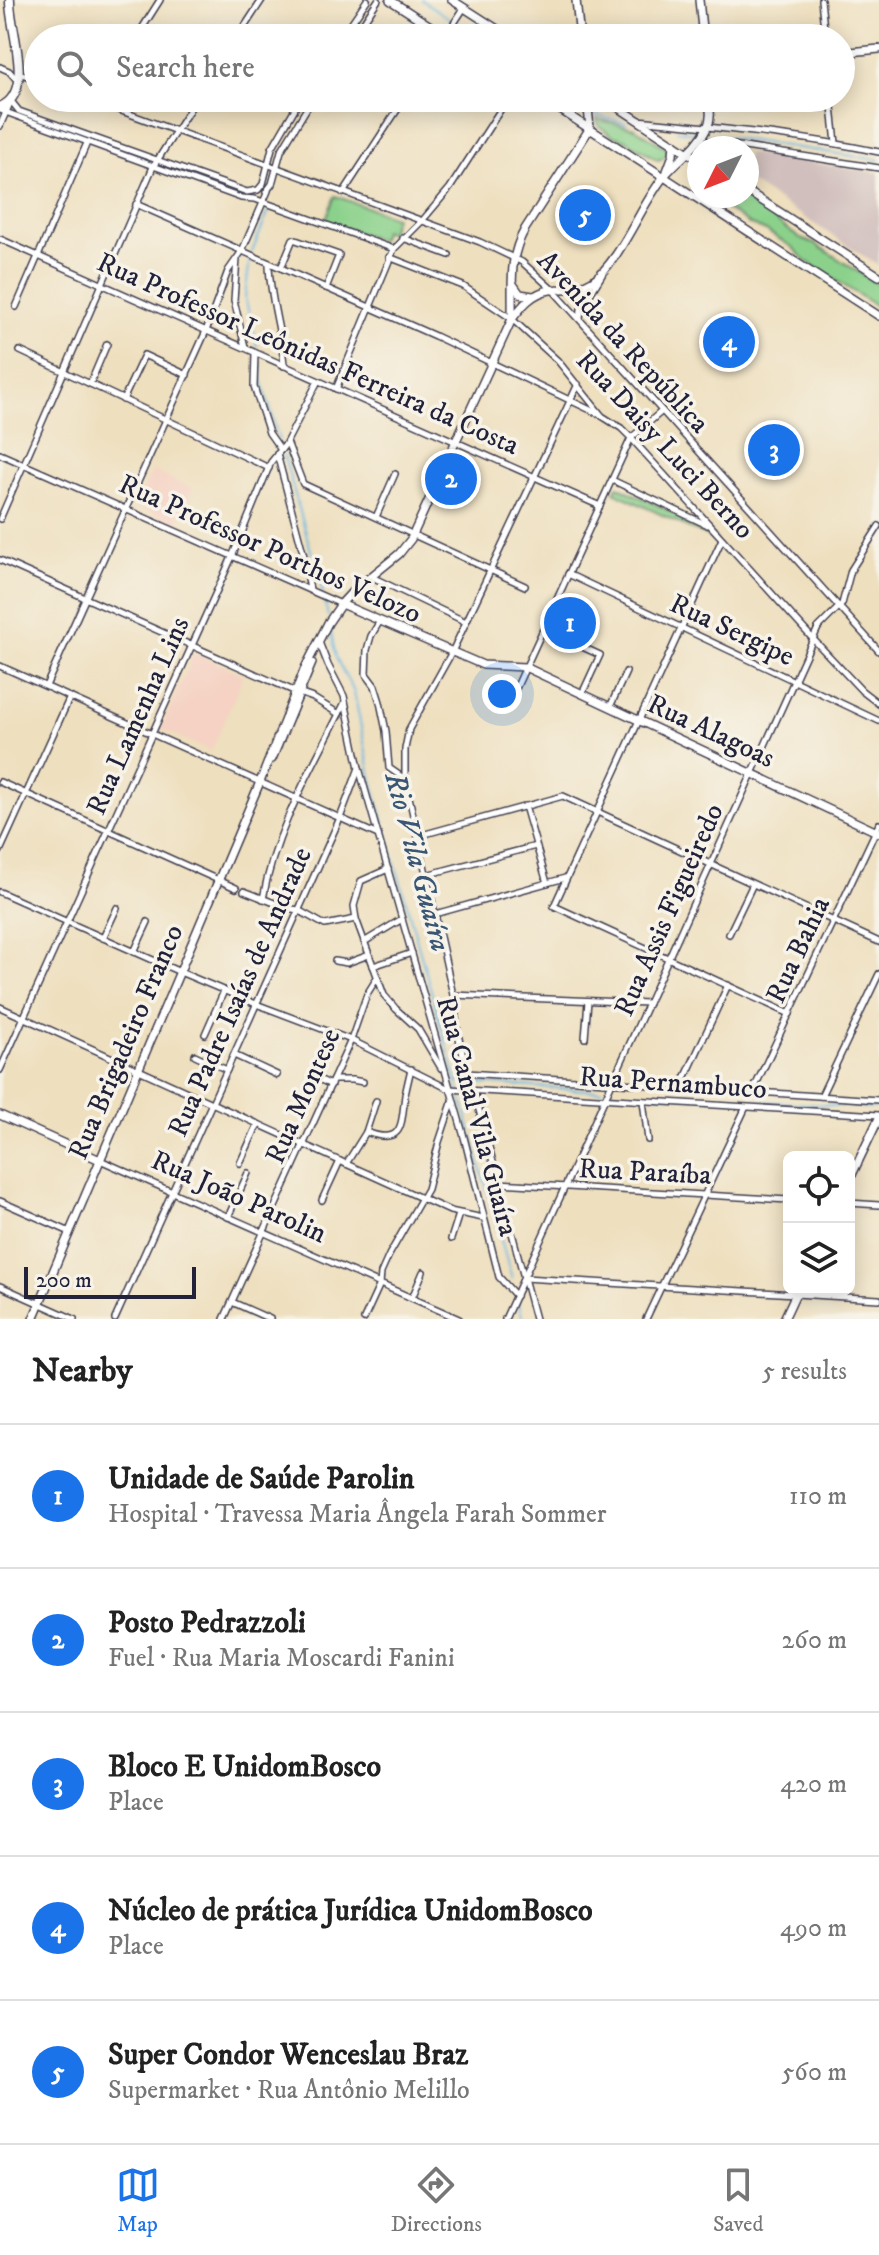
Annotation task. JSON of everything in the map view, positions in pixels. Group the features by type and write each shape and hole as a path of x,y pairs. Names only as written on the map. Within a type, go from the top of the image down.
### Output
{"main road":[{"path":"2,110 11,101 18,77 18,52 11,24 10,0"},
{"path":"390,0 428,24"},
{"path":"576,0 579,24"},
{"path":"699,0 702,24"},
{"path":"458,5 489,24"},
{"path":"855,52 879,49"},
{"path":"564,112 879,316"},
{"path":"512,319 513,257 525,229 590,128 588,112"},
{"path":"626,112 687,151"},
{"path":"702,136 709,125 711,112"},
{"path":"512,283 520,294 533,296 582,286 605,270 664,176 673,155 674,143"},
{"path":"664,176 687,153"},
{"path":"759,199 879,276"},
{"path":"512,319 533,296"},
{"name":"Rua Brigadeiro Franco","path":"33,1319 260,782 277,751 324,630 341,604 399,554 414,534 512,319"},
{"name":"Rua Professor Porthos Velozo","path":"341,604 489,667 525,667"},
{"name":"Rua Alagoas","path":"525,667 878,830"},
{"name":"Rua João Parolin","path":"0,1115 100,1160"},
{"path":"855,1168 879,1116"},
{"path":"784,1319 795,1295"}],"street":[{"path":"145,24 160,0"},
{"path":"246,24 262,0"},
{"path":"351,24 367,0"},
{"path":"362,24 378,0"},
{"path":"821,0 824,24"},
{"path":"451,24 458,5"},
{"path":"0,67 24,78"},
{"path":"11,101 19,111 241,198 255,199 394,249"},
{"path":"0,126 2,110 87,143 238,190 254,191 265,181 274,142 292,112"},
{"name":"Avenida da República","path":"127,112 480,242 513,257 536,273 879,651"},
{"path":"0,519 154,164 188,112"},
{"path":"247,253 286,141 304,112"},
{"path":"343,193 396,112"},
{"path":"336,389 389,257 450,188 499,112"},
{"path":"833,112 836,143"},
{"path":"637,119 709,125 879,152"},
{"path":"16,307 87,143"},
{"path":"759,149 879,168"},
{"path":"255,199 268,191"},
{"path":"136,204 369,307 602,416"},
{"path":"403,238 449,255"},
{"name":"Rua Professor Leônidas Ferreira da Costa","path":"0,239 600,506"},
{"path":"281,268 293,239 339,255 326,288"},
{"path":"46,686 187,375 228,271 237,257 247,253"},
{"path":"237,257 234,300 246,348"},
{"name":"Rua Daisy Luci Berno","path":"389,257 463,286 512,319 549,352 602,416 631,438 813,639 879,705"},
{"path":"269,263 284,366"},
{"path":"580,320 581,309 605,270"},
{"path":"569,307 581,309"},
{"path":"90,384 107,344"},
{"path":"20,351 269,468"},
{"path":"255,352 254,387 279,452 310,591"},
{"path":"123,400 144,355 187,375"},
{"name":"Rua Lamenha Lins","path":"0,1070 232,557 269,468 287,442 318,381"},
{"path":"405,779 409,729 452,652 578,384"},
{"path":"507,708 631,438 662,411"},
{"path":"287,442 303,484 525,586"},
{"name":"Rua Professor Porthos Velozo","path":"0,454 341,604"},
{"path":"376,517 395,474"},
{"path":"612,480 711,527"},
{"name":"Rua Assis Figueiredo","path":"505,1319 813,639 820,625 839,608 851,570 879,526"},
{"path":"722,539 554,906 790,1014"},
{"path":"0,560 298,692 339,714"},
{"name":"Rua Sergipe","path":"568,574 876,720"},
{"path":"371,577 466,622"},
{"path":"827,595 846,590"},
{"name":"Rua Canal Vila Guaíra","path":"380,621 367,650 366,674 375,686 380,702 389,768 405,779 467,1073"},
{"path":"543,629 600,655 582,694"},
{"name":"Rua Canal Vila Guaíra","path":"317,646 345,701 359,768 445,1074 452,1089 499,1277 516,1296"},
{"path":"0,666 378,835"},
{"path":"610,707 626,672"},
{"path":"0,851 70,697"},
{"path":"263,899 274,853 297,798 345,701"},
{"path":"876,720 879,705"},
{"name":"Rua Padre Isaías de Andrade","path":"115,1319 340,818 359,768"},
{"path":"0,782 236,888"},
{"path":"418,836 563,796 879,942"},
{"path":"525,806 547,883"},
{"name":"Rua Bahia","path":"752,1093 878,830"},
{"path":"426,875 536,846"},
{"path":"388,869 361,881 354,906 356,919 377,978 390,1003 418,1029 445,1074"},
{"path":"435,914 566,878"},
{"path":"729,934 753,884"},
{"path":"244,891 298,910 328,926 356,919"},
{"path":"0,892 180,972 351,1040 452,1089"},
{"path":"103,938 117,908"},
{"path":"364,942 402,919"},
{"path":"134,952 148,922"},
{"path":"373,966 412,953"},
{"path":"335,961 350,962 369,955"},
{"path":"821,1096 879,974"},
{"name":"Rua Montese","path":"224,1319 351,1040 367,994 377,978"},
{"path":"681,1087 728,985"},
{"path":"205,1034 224,990"},
{"path":"453,995 648,1003"},
{"path":"585,1038 588,1001"},
{"path":"0,1007 422,1198 459,1214 483,1218"},
{"path":"195,1055 227,1070"},
{"path":"234,1055 277,1075"},
{"path":"366,1132 388,1137 396,1134 404,1116 411,1069"},
{"name":"Rua Pernambuco","path":"467,1073 879,1100"},
{"path":"315,1077 332,1082 363,1082"},
{"name":"Rua Pernambuco","path":"452,1089 879,1116"},
{"name":"Rua Canal Vila Guaíra","path":"474,1091 535,1319"},
{"path":"322,1200 343,1162 366,1132 376,1101"},
{"path":"643,1101 648,1140"},
{"path":"364,1319 389,1255 429,1183 453,1102"},
{"path":"646,1319 745,1109"},
{"path":"240,1163 258,1124"},
{"name":"Rua João Parolin","path":"100,1160 459,1319"},
{"path":"228,1217 248,1173"},
{"name":"Rua Paraíba","path":"498,1183 783,1200"},
{"path":"0,1201 70,1232"},
{"path":"855,1203 879,1205"},
{"path":"451,1239 459,1214"},
{"path":"412,1298 423,1272"},
{"path":"524,1278 783,1290"},
{"path":"0,1286 74,1319"},
{"path":"838,1295 879,1299"},
{"path":"232,1302 270,1319"}],"shaded area":[{"path":"759,155 879,173 879,266 759,188"},
{"path":"152,470 193,489 176,524 135,505"},
{"path":"194,653 244,675 211,751 161,729"}],"green space":[{"path":"597,119 635,128 668,152 658,160 626,140 613,136 599,126"},
{"path":"335,196 395,217 390,233 384,230 380,240 325,221"},
{"path":"725,208 758,208 798,237 815,244 879,285 879,308 805,260 792,247"},
{"path":"617,486 707,529 717,541 614,492"}],"waterway":[{"path":"422,0 452,20"},
{"path":"592,112 626,123"},
{"path":"677,130 698,133"},
{"path":"712,135 879,160"},
{"name":"Rio Vila Guaíra","path":"252,252 269,210"},
{"name":"Rio Vila Guaíra","path":"250,258 245,297 257,346"},
{"name":"Rio Vila Guaíra","path":"261,362 262,380 279,440"},
{"name":"Rio Vila Guaíra","path":"284,456 323,593"},
{"name":"Rio Vila Guaíra","path":"324,599 328,616"},
{"name":"Rio Vila Guaíra","path":"330,626 336,658 354,692 371,777 512,1279"},
{"path":"459,1082 602,1091"},
{"path":"611,1092 874,1108"},
{"name":"Rio Vila Guaíra","path":"518,1302 523,1319"}],"place":[{"name":"Super Condor Wenceslau Braz","path":"585,215"},
{"name":"Núcleo de prática Jurídica UnidomBosco","path":"729,342"},
{"name":"Bloco E UnidomBosco","path":"774,450"},
{"name":"Posto Pedrazzoli","path":"451,479"},
{"name":"Unidade de Saúde Parolin","path":"570,623"}]}
